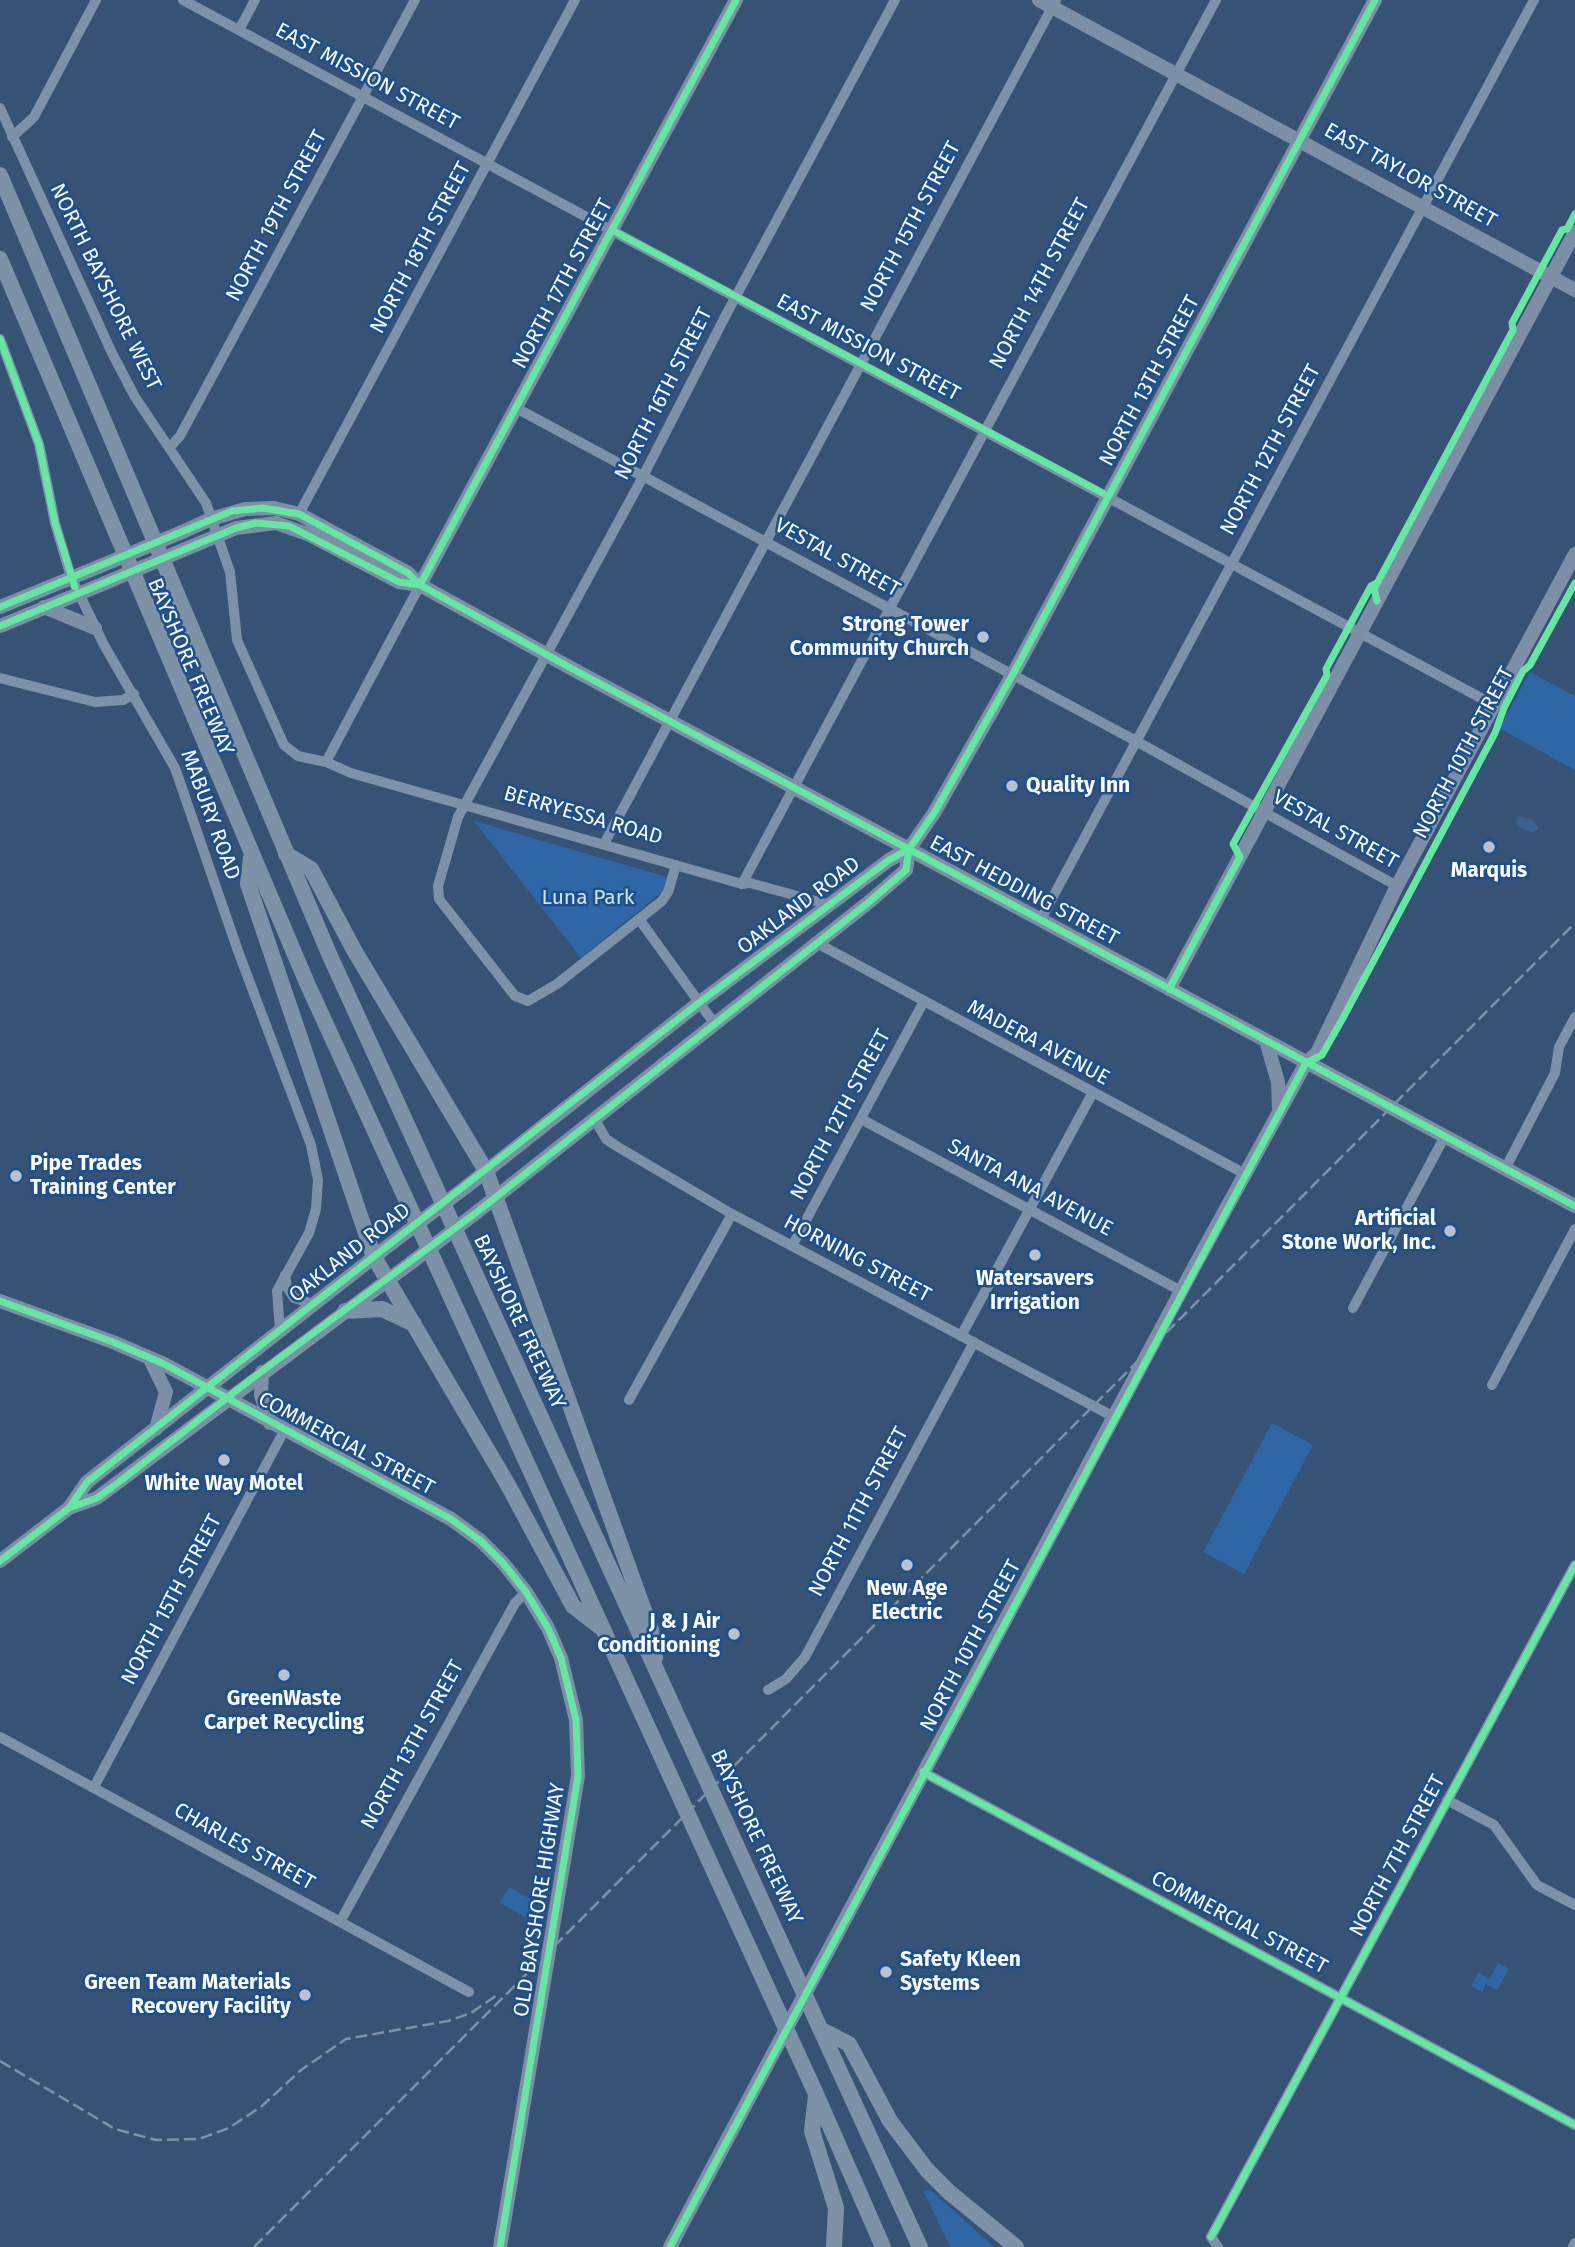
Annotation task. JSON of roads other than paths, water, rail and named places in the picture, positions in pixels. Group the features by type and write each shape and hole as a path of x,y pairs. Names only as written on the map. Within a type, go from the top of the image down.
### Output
{"highway":[{"name":"BAYSHORE FREEWAY","path":"0,175 286,854 418,1152 920,2247"},
{"name":"BAYSHORE FREEWAY","path":"0,259 251,855 403,1198 816,2094 883,2247"},
{"path":"286,854 311,869 354,950 486,1171 651,1629 656,1673"},
{"path":"251,855 248,884 379,1253 414,1324 508,1485 573,1606 601,1628"},
{"path":"345,1311 382,1310 414,1324"},
{"path":"820,2029 849,2044 890,2121 927,2170 949,2192 1016,2247"},
{"path":"816,2094 812,2132 836,2208 834,2247"}],"main road":[{"name":"NORTH 17TH STREET","path":"420,585 736,0"},
{"name":"NORTH 13TH STREET","path":"909,849 934,813 1013,674 1375,0"},
{"name":"EAST TAYLOR STREET","path":"1049,2 1175,74 1575,290"},
{"path":"1169,989 1575,232"},
{"name":"EAST HEDDING STREET","path":"71,577 211,519 253,508 299,514 408,573 420,585 792,788 1575,1206"},
{"name":"EAST HEDDING STREET","path":"78,593 246,524 276,523 310,534 399,582 420,585"},
{"name":"NORTH 10TH STREET","path":"670,2247 1279,1110 1306,1063 1317,1053 1397,886 1575,554"},
{"path":"0,607 71,577"},
{"path":"0,626 78,593"},
{"path":"44,607 95,628"},
{"name":"OAKLAND ROAD","path":"0,1561 69,1508 87,1482 313,1304 700,1002 909,849"},
{"name":"OAKLAND ROAD","path":"69,1508 97,1498 477,1212 906,870 909,849"},
{"path":"1266,1041 1278,1082 1276,1100 1279,1110"},
{"name":"COMMERCIAL STREET","path":"0,1301 113,1342 150,1359 421,1502 481,1541"},
{"path":"150,1359 163,1379 166,1392 155,1429"},
{"path":"262,1372 262,1398 277,1427"},
{"name":"OLD BAYSHORE HIGHWAY","path":"481,1541 526,1592 561,1658 576,1720 578,1776 500,2247"}],"street":[{"path":"12,137 34,117 96,0"},
{"name":"EAST MISSION STREET","path":"183,0 1494,705"},
{"path":"239,30 255,0"},
{"name":"NORTH 19TH STREET","path":"170,447 180,436 415,0"},
{"name":"NORTH 18TH STREET","path":"299,514 575,0"},
{"name":"NORTH 16TH STREET","path":"639,919 535,999 522,1000 515,996 439,899 438,886 464,804 547,655 895,0"},
{"name":"NORTH 14TH STREET","path":"742,884 983,430 1216,0"},
{"name":"NORTH 12TH STREET","path":"1041,919 1534,0"},
{"name":"NORTH 15TH STREET","path":"604,844 1049,2"},
{"name":"NORTH BAYSHORE WEST","path":"0,108 112,353 135,397 194,481 211,519 230,572 237,640 273,726 284,745 298,756 326,762"},
{"name":"MABURY ROAD","path":"0,339 39,444 55,523 71,577 95,628 154,727 187,796 238,951 311,1145 317,1180 316,1209 309,1233 277,1291 280,1331"},
{"name":"VESTAL STREET","path":"516,408 1013,674 1397,886"},
{"name":"NORTH 17TH STREET","path":"326,762 420,585"},
{"path":"0,678 95,702 123,700 134,694"},
{"name":"BERRYESSA ROAD","path":"326,762 351,774 742,884 750,883 830,905"},
{"path":"676,865 668,892 662,901 639,919 714,1023"},
{"name":"MADERA AVENUE","path":"815,942 923,1003 1245,1174"},
{"name":"NORTH 12TH STREET","path":"792,1246 923,1003"},
{"path":"1505,1169 1555,1073 1559,1046 1575,1017"},
{"path":"961,1336 1093,1094"},
{"name":"HORNING STREET","path":"594,1118 606,1139 732,1214 1114,1417"},
{"name":"SANTA ANA AVENUE","path":"861,1119 1181,1291"},
{"path":"1353,1308 1444,1136"},
{"path":"629,1399 732,1214"},
{"path":"1492,1385 1575,1229"},
{"path":"285,1275 287,1287 294,1298 313,1304"},
{"name":"NORTH 11TH STREET","path":"768,1690 786,1679 806,1657 974,1342"},
{"name":"NORTH 15TH STREET","path":"94,1787 277,1427"},
{"name":"NORTH 7TH STREET","path":"1218,2247 1210,2237 1447,1800 1571,1582 1575,1564"},
{"name":"NORTH 13TH STREET","path":"340,1922 515,1603 526,1592"},
{"name":"CHARLES STREET","path":"0,1737 469,1992"},
{"name":"COMMERCIAL STREET","path":"923,1772 1575,2125"},
{"path":"1447,1800 1494,1825 1537,1885 1575,1905"}],"railway":[{"path":"254,2247 1575,923"},
{"path":"0,2061 115,2129 156,2140 199,2139 229,2128 262,2106 301,2070 346,2039 448,2021 471,2013 497,1995"}],"place":[{"name":"Strong Tower Community Church","path":"983,637"},
{"name":"Quality Inn","path":"1012,786"},
{"name":"Marquis","path":"1489,847"},
{"name":"Pipe Trades Training Center","path":"16,1176"},
{"name":"Artificial Stone Work, Inc.","path":"1450,1231"},
{"name":"Watersavers Irrigation","path":"1035,1255"},
{"name":"White Way Motel","path":"224,1460"},
{"name":"New Age Electric","path":"907,1565"},
{"name":"J & J Air Conditioning","path":"734,1634"},
{"name":"GreenWaste Carpet Recycling","path":"284,1675"},
{"name":"Safety Kleen Systems","path":"886,1972"},
{"name":"Green Team Materials Recovery Facility","path":"305,1995"}],"park label":[{"name":"Luna Park","path":"588,898"}]}
